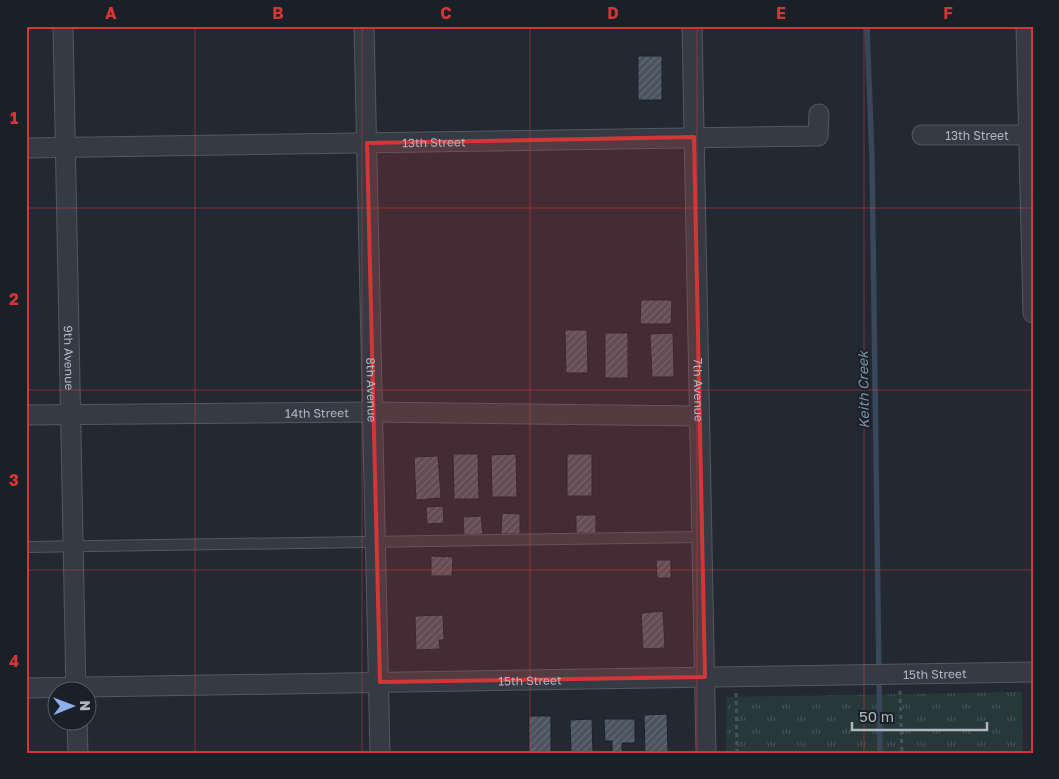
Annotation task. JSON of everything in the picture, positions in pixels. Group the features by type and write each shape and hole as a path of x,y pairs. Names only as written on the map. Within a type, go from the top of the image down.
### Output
{"street":[{"name":"9th Avenue","path":"63,26 76,682"},
{"name":"8th Avenue","path":"364,26 375,544 380,682 380,753"},
{"name":"7th Avenue","path":"692,26 706,753"},
{"path":"1026,26 1033,313"},
{"name":"13th Street","path":"26,148 818,136 819,114"},
{"name":"13th Street","path":"922,135 1030,135"},
{"name":"14th Street","path":"26,415 372,412 699,416"},
{"name":"15th Street","path":"98,689 380,682 1033,672"},
{"name":"15th Street","path":"26,688 48,689"},
{"path":"77,732 78,753"}],"lane":[{"path":"26,547 375,544 702,537"}],"path":[{"path":"901,696 902,753"},
{"path":"736,697 737,753"}],"highlighted area":[{"path":"694,137 705,677 380,682 367,143"}],"green space":[{"path":"1022,692 1023,753 726,753 727,697"}],"building":[{"path":"638,56 662,56 662,100 638,100"},
{"path":"641,300 672,300 671,324 640,324"},
{"path":"565,330 587,330 588,373 566,373"},
{"path":"605,333 628,333 628,378 605,378"},
{"path":"673,333 674,377 652,377 650,334"},
{"path":"453,454 478,454 479,499 454,499"},
{"path":"516,454 517,497 492,497 491,455"},
{"path":"567,454 592,454 592,496 567,496"},
{"path":"438,456 441,498 416,500 414,457"},
{"path":"443,506 444,523 427,524 426,507"},
{"path":"502,513 520,514 520,534 501,534"},
{"path":"576,515 596,515 596,533 576,533"},
{"path":"481,516 483,534 464,535 463,517"},
{"path":"431,556 453,557 452,576 431,576"},
{"path":"656,560 671,560 671,578 657,578"},
{"path":"663,611 665,648 643,649 641,613"},
{"path":"443,615 444,640 439,640 440,649 416,650 415,616"},
{"path":"667,714 668,753 645,753 644,715"},
{"path":"529,716 551,716 551,753 529,753"},
{"path":"592,719 593,753 571,753 570,720"},
{"path":"604,719 635,719 635,743 622,743 622,753 612,753 612,741 605,741"}],"waterway":[{"name":"Keith Creek","path":"867,26 872,159 880,753"}]}
